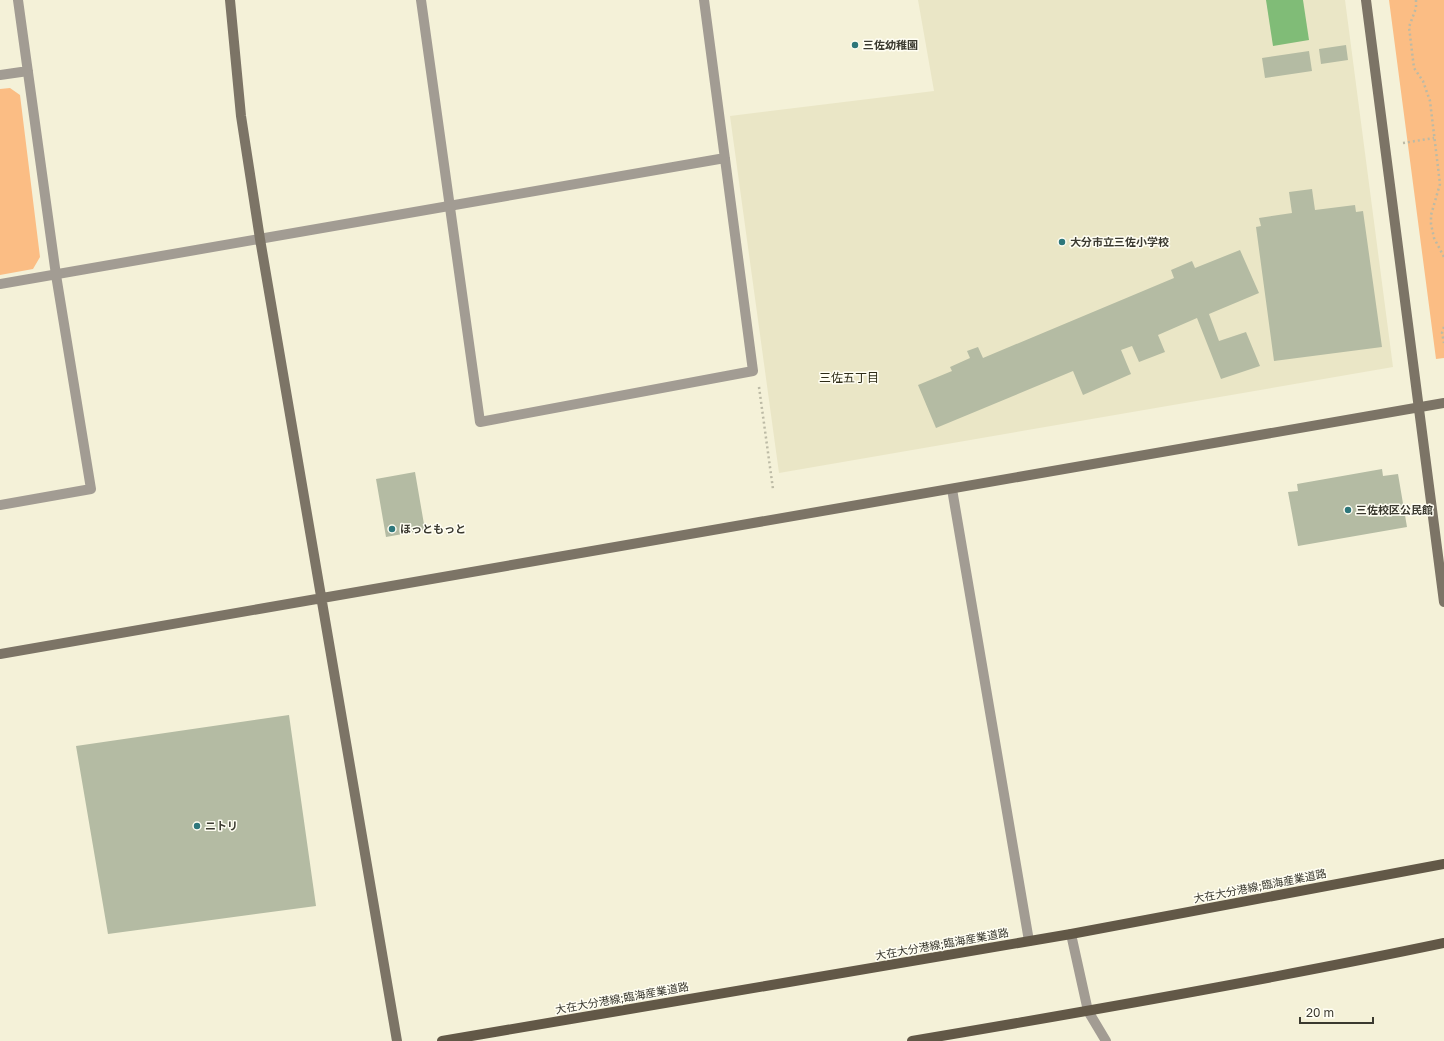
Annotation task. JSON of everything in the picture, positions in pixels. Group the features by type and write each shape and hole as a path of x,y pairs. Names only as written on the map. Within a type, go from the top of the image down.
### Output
{"main road":[{"name":"大在大分港線;臨海産業道路","path":"442,1041 1071,934 1444,864"},
{"path":"912,1041 1088,1011 1340,965 1444,943"}],"street":[{"path":"0,506 91,489 56,275 18,0"},
{"path":"230,0 241,116 260,239 397,1041"},
{"path":"421,0 480,422 753,372 704,0"},
{"path":"1366,0 1444,602"},
{"path":"0,75 28,71"},
{"path":"0,284 725,158"},
{"path":"0,654 1444,403"},
{"path":"952,489 1029,941"},
{"path":"1071,934 1088,1011 1106,1041"}],"path":[{"path":"1416,0 1416,8 1409,27 1414,68 1423,81 1430,102 1440,184 1431,224 1434,238 1444,257"},
{"path":"1403,143 1434,138"},
{"path":"1444,327 1442,333 1444,343"},
{"path":"753,372 759,384 773,489"}],"shaded area":[{"name":"大分市立三佐小学校","path":"918,0 1345,0 1393,367 779,473 730,116 934,91"},
{"path":"1266,0 1303,0 1309,40 1273,46"},
{"path":"1389,0 1444,0 1444,358 1436,359"},
{"path":"10,88 20,95 40,257 33,269 0,275 0,89"}],"building":[{"path":"1346,45 1348,60 1321,64 1319,49"},
{"path":"1309,51 1312,71 1265,78 1262,58"},
{"path":"1312,189 1315,210 1355,205 1356,212 1363,211 1382,347 1274,361 1256,227 1261,226 1259,218 1292,213 1289,192"},
{"path":"1240,250 1259,293 1209,314 1219,341 1246,332 1260,366 1221,379 1197,318 1158,335 1165,352 1139,362 1132,346 1121,350 1131,374 1083,395 1073,371 936,428 918,385 952,371 950,367 970,358 967,351 978,347 983,358 1174,278 1171,270 1192,261 1195,268"},
{"name":"三佐校区公民館","path":"1382,469 1383,476 1398,474 1407,527 1298,546 1288,492 1298,491 1297,484"},
{"path":"415,472 425,530 386,537 376,479"},
{"name":"ニトリ","path":"289,715 316,906 108,934 76,746"}],"place":[{"name":"三佐幼稚園","path":"855,45"},
{"name":"大分市立三佐小学校","path":"1062,242"},
{"name":"三佐校区公民館","path":"1348,510"},
{"name":"ほっともっと","path":"392,529"},
{"name":"ニトリ","path":"197,826"}],"district":[{"name":"三佐五丁目","path":"849,378"}]}
